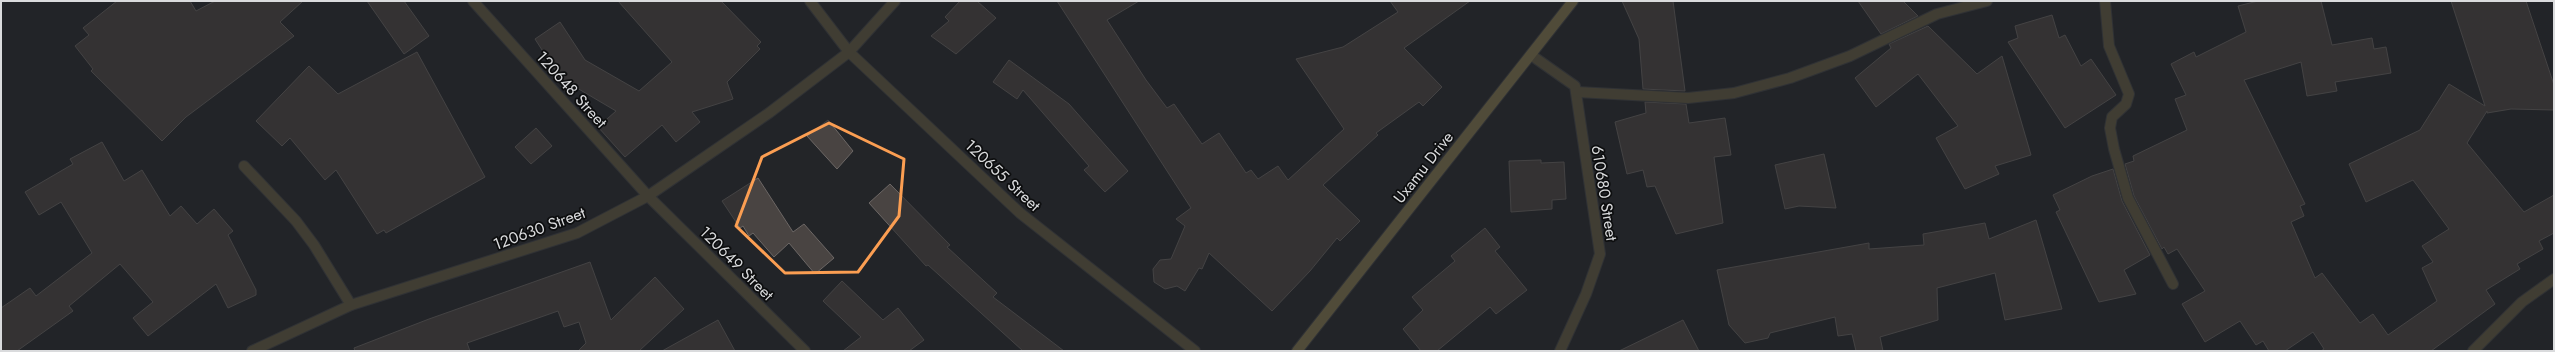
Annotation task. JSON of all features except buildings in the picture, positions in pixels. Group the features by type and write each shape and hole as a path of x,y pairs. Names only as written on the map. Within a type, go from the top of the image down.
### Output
{"street":[{"name":"120648 Street","path":"473,1 648,196"},
{"name":"120655 Street","path":"810,1 849,52 1020,213 1195,351"},
{"name":"120630 Street","path":"252,351 351,306 577,233 648,196 770,113 849,52 895,1"},
{"name":"Uxamu Drive","path":"1297,351 1573,1"},
{"path":"1531,55 1575,86 1576,92 1688,98 1734,92 1797,75 1850,56 1937,14 1987,1"},
{"path":"2105,1 2109,46 2129,94 2126,104 2112,117 2110,128 2114,149 2128,198 2173,284"},
{"name":"610680 Street","path":"1560,351 1586,294 1600,254 1580,128 1576,92"},
{"path":"244,166 296,221 314,245 351,306"},
{"name":"120649 Street","path":"648,196 804,351"},
{"path":"2473,351 2522,302 2554,279"}],"highlighted area":[{"path":"829,123 904,159 899,216 858,272 785,273 736,226 762,157"}]}
